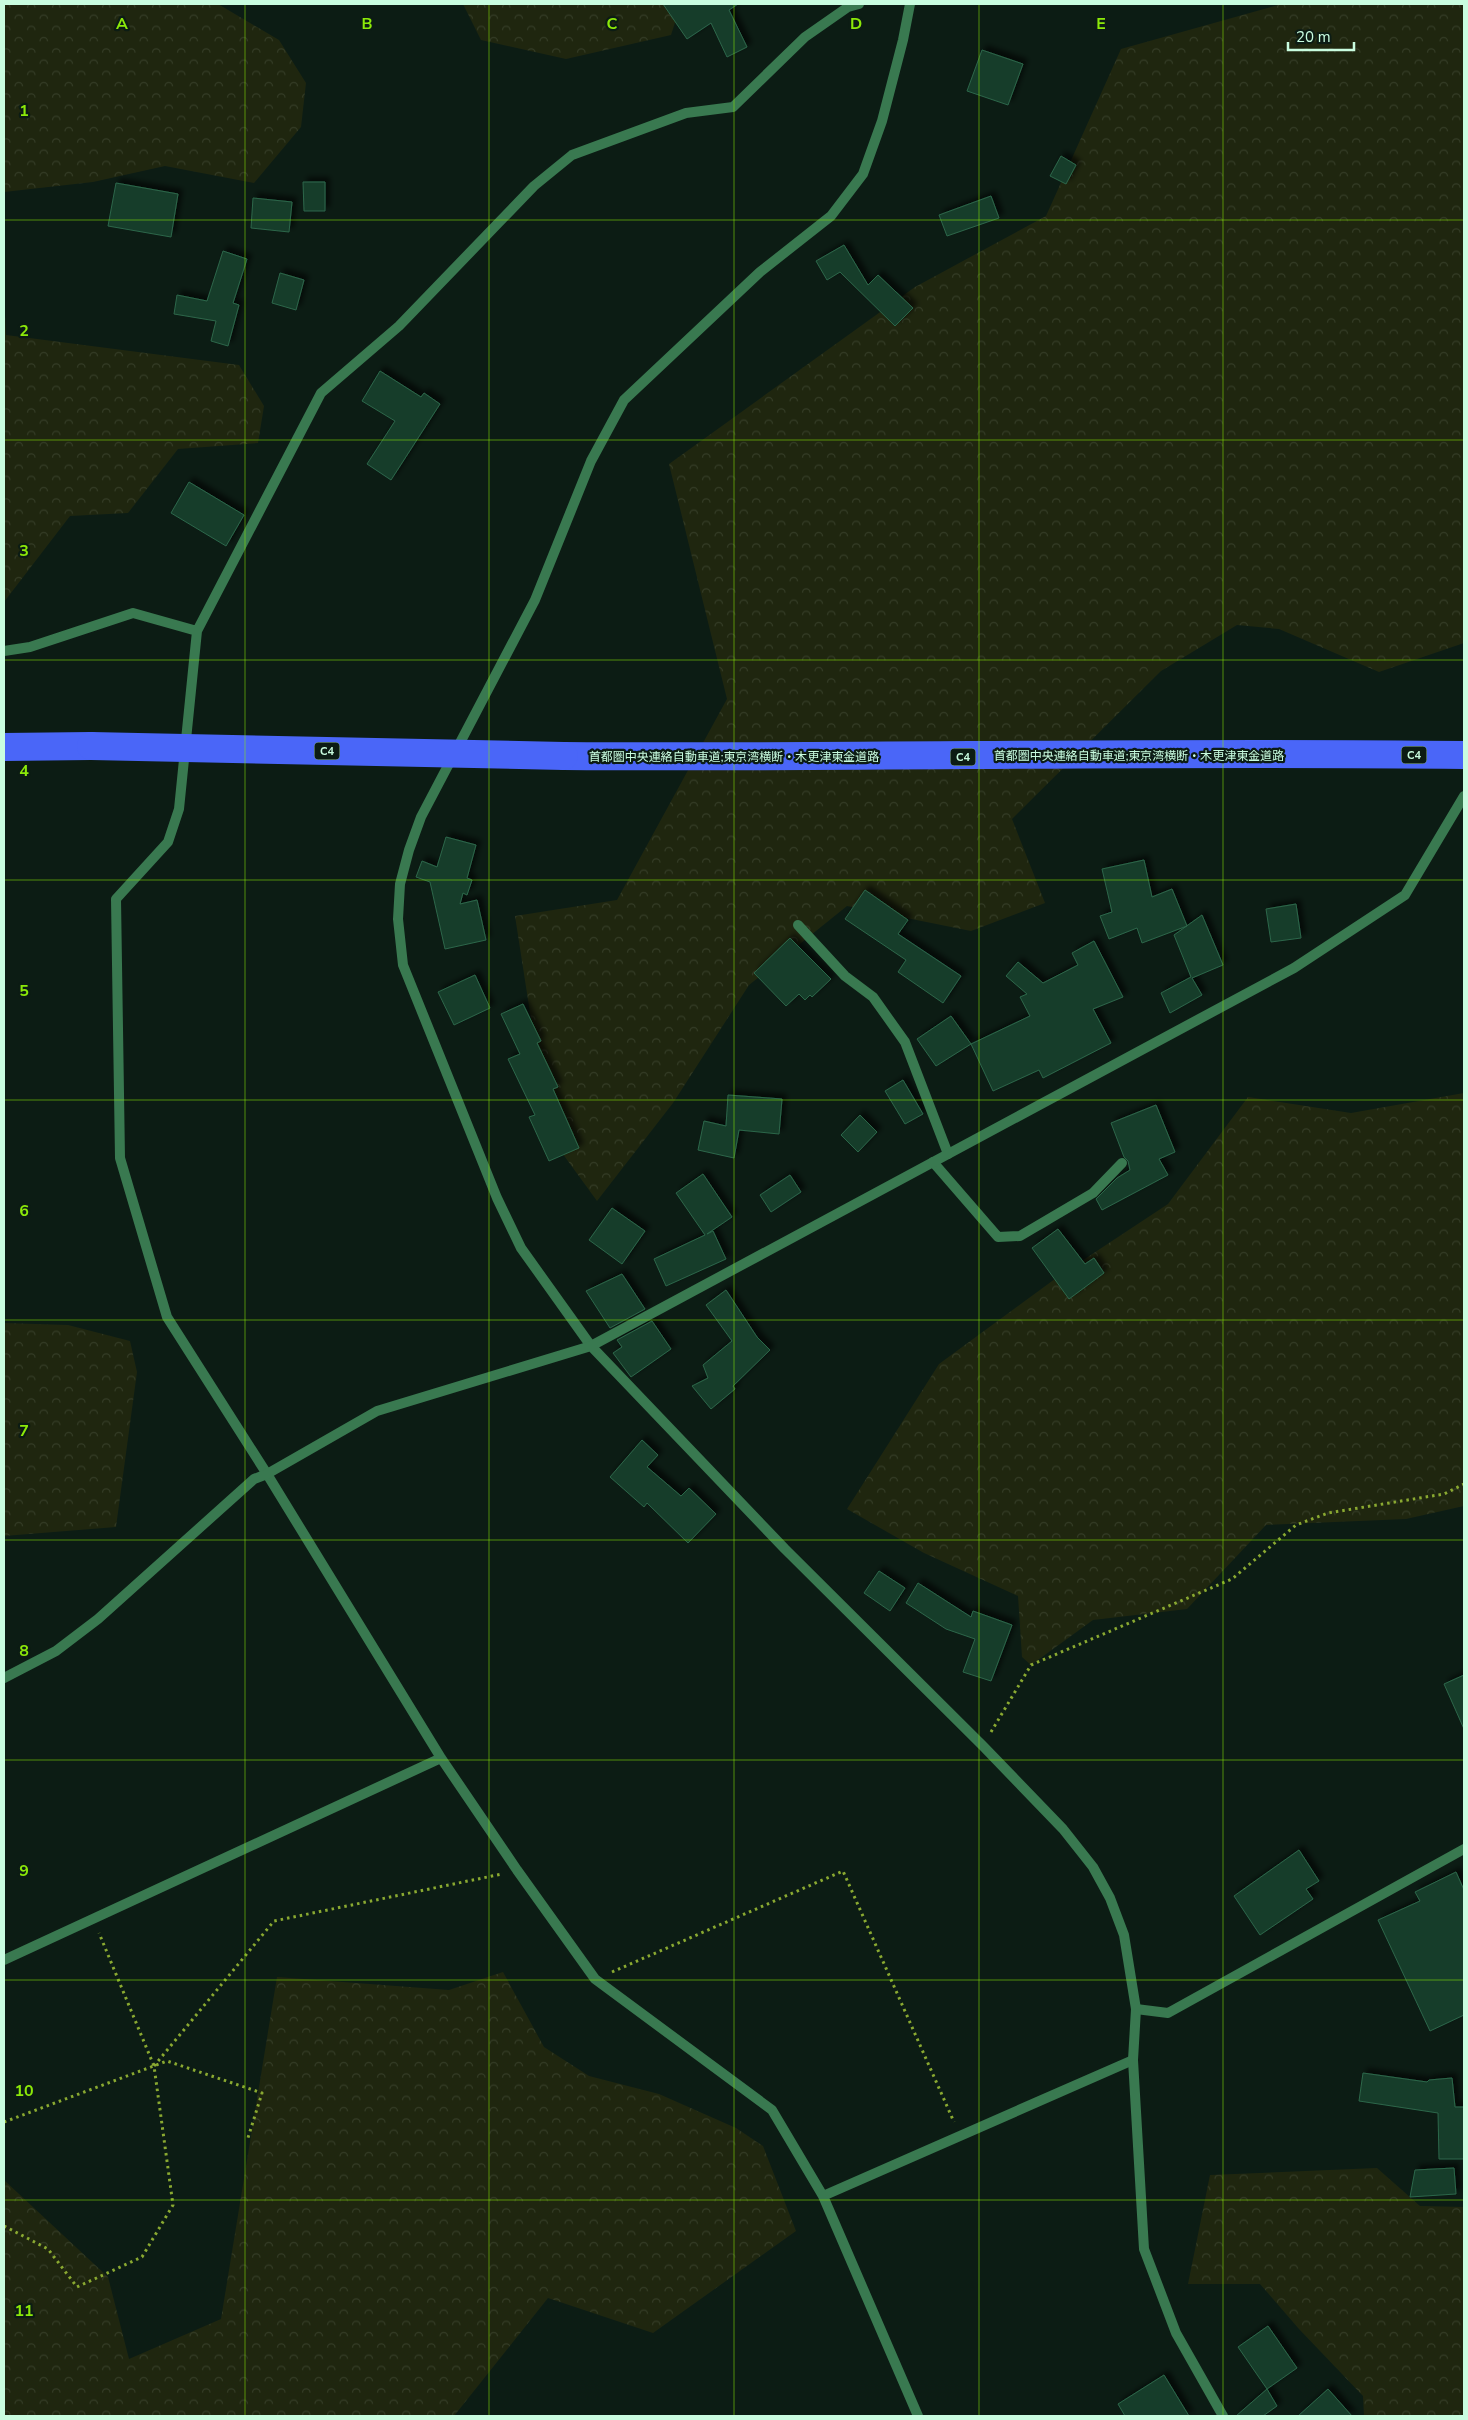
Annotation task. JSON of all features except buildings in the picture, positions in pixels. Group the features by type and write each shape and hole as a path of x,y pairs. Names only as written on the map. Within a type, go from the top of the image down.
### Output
{"highway":[{"name":"首都圏中央連絡自動車道;東京湾横断・木更津東金道路","path":"4,747 91,746 564,756 807,758 1363,754 1464,756"}],"street":[{"path":"859,4 848,7 805,38 733,107 686,113 572,155 534,186 399,326 321,393 197,631 179,808 168,842 116,900 120,1158 167,1317 267,1474 441,1758 517,1870 595,1979 772,2110 823,2196 918,2416"},
{"path":"910,4 903,40 882,121 863,174 831,216 760,272 624,400 591,461 535,600 420,818 400,884 398,919 403,965 496,1198 521,1248 591,1346 785,1550 983,1746 1063,1829 1093,1867 1110,1898 1124,1935 1136,2009 1132,2060 1144,2249 1176,2333 1223,2416"},
{"path":"4,651 30,647 133,613 197,631"},
{"path":"4,1678 56,1650 98,1619 254,1479 267,1474 377,1411 591,1346 1294,968 1405,895 1464,796"},
{"path":"798,925 845,976 873,996 905,1042 948,1154"},
{"path":"932,1162 998,1237 1020,1236 1093,1193 1122,1163"},
{"path":"4,1960 441,1758"},
{"path":"1136,2009 1168,2013 1464,1850"},
{"path":"823,2196 1132,2060"}],"path":[{"path":"983,1746 1031,1665 1232,1579 1296,1525 1328,1513 1444,1494 1464,1484"},
{"path":"154,2066 274,1921 517,1870"},
{"path":"595,1979 842,1871 960,2136"},
{"path":"4,2226 48,2249 77,2287 142,2257 173,2205 154,2066 94,1920"},
{"path":"4,2122 167,2061 262,2093 247,2140"}],"green space":[{"path":"4,4 218,4 279,40 306,83 301,127 254,183 165,166 93,182 4,192"},
{"path":"463,4 681,4 671,35 566,59 481,40"},
{"path":"1282,4 1464,4 1464,643 1379,672 1279,629 1237,625 1161,671 1012,819 1045,903 971,931 847,906 749,985 673,1103 597,1201 549,1135 515,916 617,900 727,699 669,464 915,287 1046,216 1121,49"},
{"path":"4,294 6,335 239,365 264,406 258,443 178,449 128,513 70,516 4,602"},
{"path":"1464,1093 1464,1506 1406,1519 1266,1525 1187,1609 1093,1620 1031,1665 1022,1657 1018,1596 924,1553 847,1509 939,1364 1059,1276 1168,1204 1248,1097 1351,1113"},
{"path":"4,1323 68,1325 130,1341 137,1372 116,1527 4,1536"},
{"path":"503,1972 544,2047 589,2076 659,2094 736,2128 763,2146 796,2231 653,2333 548,2298 454,2416 4,2416 4,2180 108,2277 129,2359 221,2319 277,1977 449,1990"},
{"path":"1377,2168 1420,2206 1464,2207 1464,2416 1364,2416 1363,2396 1299,2329 1260,2284 1188,2284 1210,2175"}]}
